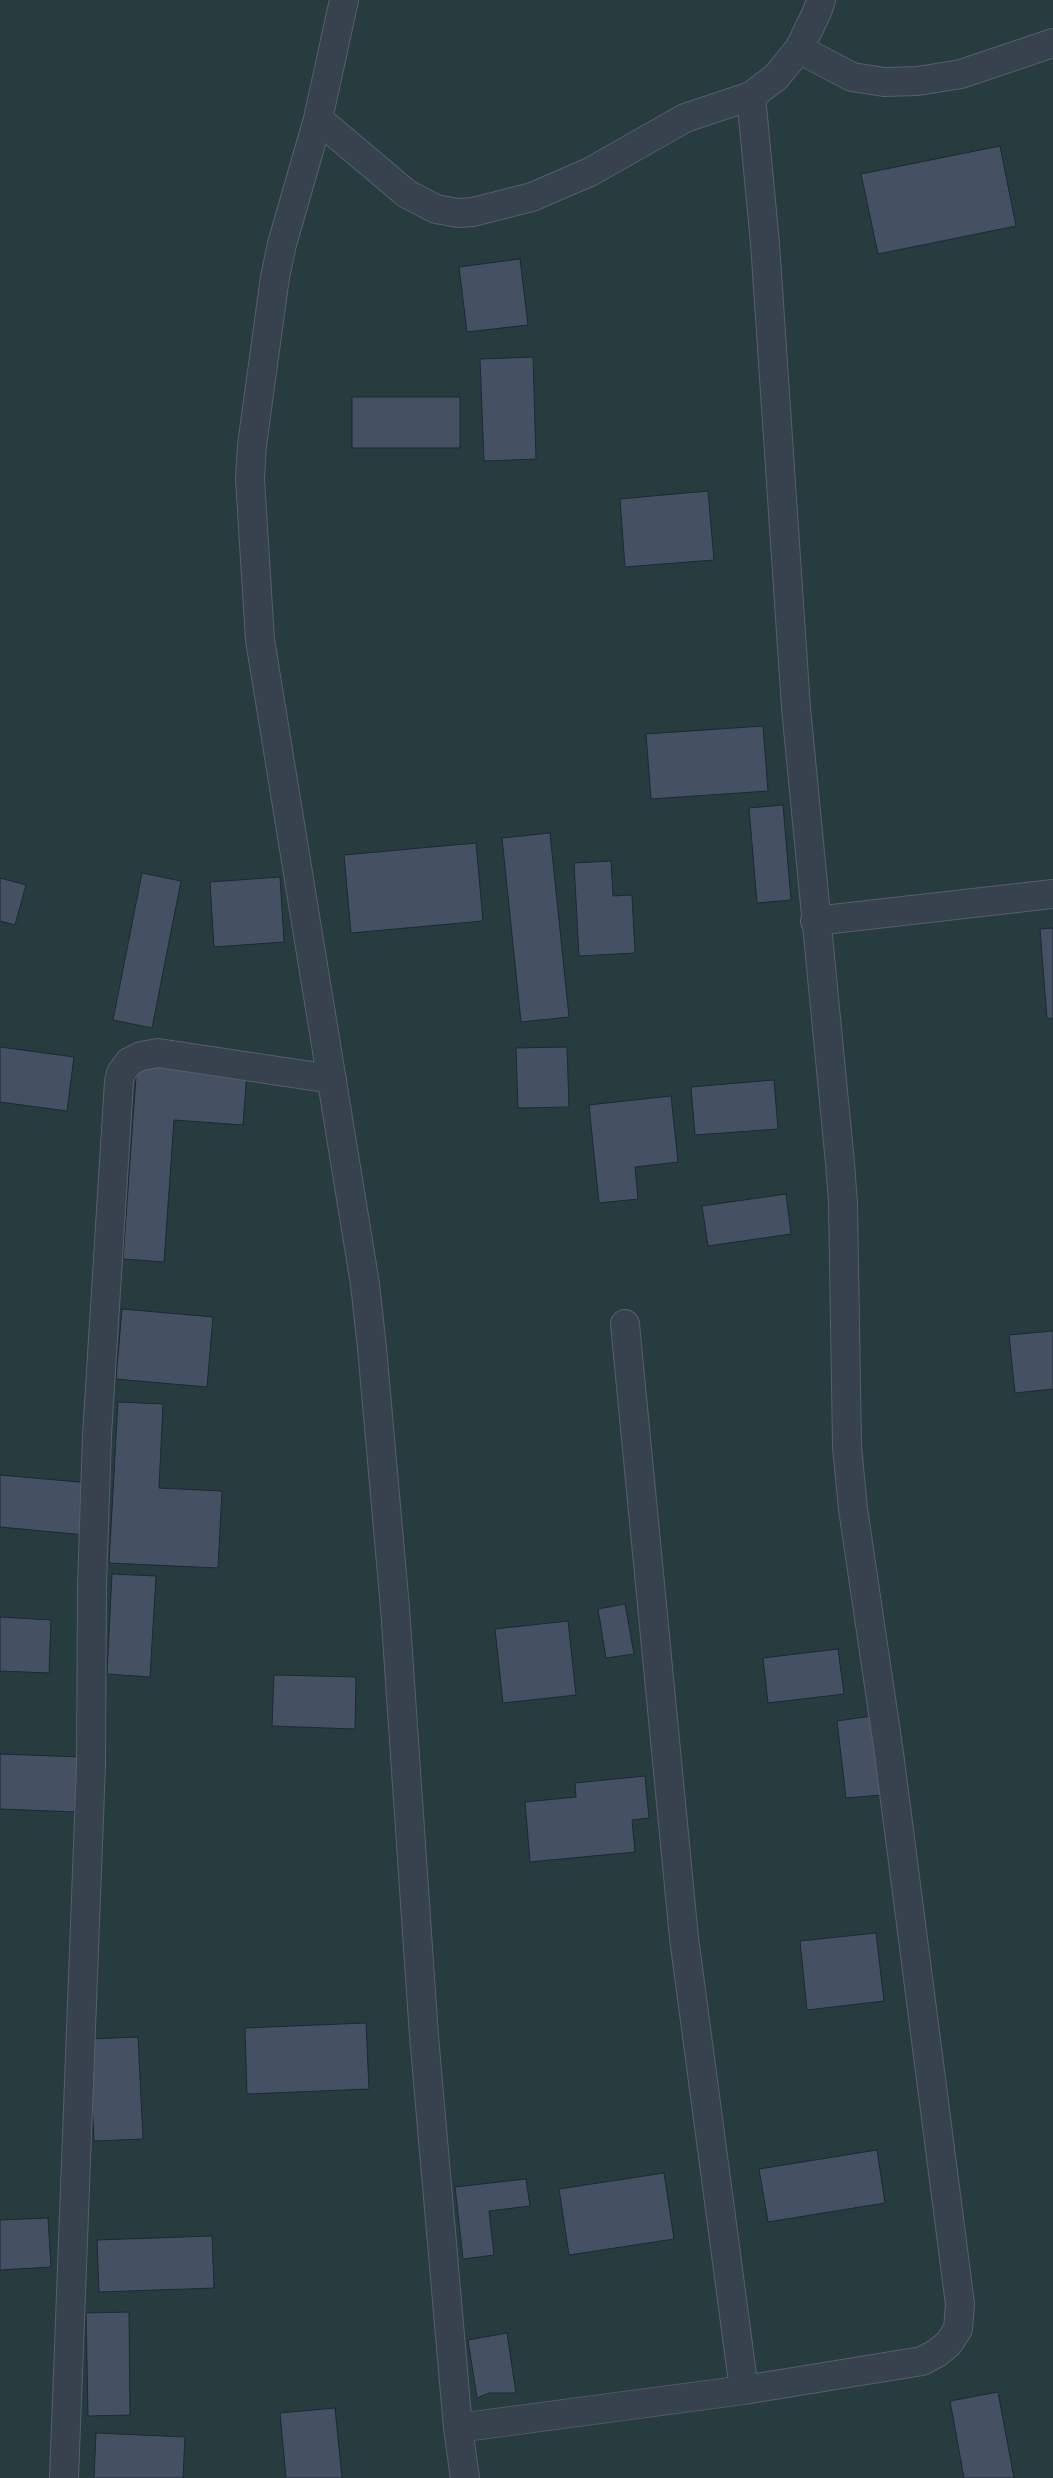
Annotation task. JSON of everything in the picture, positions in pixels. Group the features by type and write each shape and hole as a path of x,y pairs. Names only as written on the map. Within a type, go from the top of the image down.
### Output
{"street":[{"path":"344,0 318,119 282,244 275,277 252,446 250,479 260,640 332,1079 364,1284 372,1348 395,1608 424,2036 458,2428 465,2478"},
{"path":"318,119 407,194 436,209 458,213 473,212 532,197 590,172 685,118 751,96 776,77 799,50 818,12 821,0"},
{"path":"799,50 852,77 884,82 918,81 961,74 1053,43"},
{"path":"458,2428 744,2390 922,2361 937,2353 949,2343 958,2329 960,2304 890,1763 850,1480 845,1404 843,1203 837,1121 815,921 796,708 765,243 751,96"},
{"path":"815,921 1053,894"},
{"path":"64,2478 91,1765 92,1585 96,1463 119,1081 121,1073 129,1062 141,1056 158,1053 332,1079"},
{"path":"625,1324 684,1938 744,2390"}],"green space":[{"path":"0,0 1053,0 1053,2478 0,2478"}],"building":[{"path":"1000,146 1016,226 878,254 861,174"},
{"path":"520,259 528,325 467,332 459,267"},
{"path":"533,357 536,459 484,461 480,359"},
{"path":"352,397 460,397 460,448 352,448"},
{"path":"708,491 714,560 625,567 620,499"},
{"path":"763,726 768,791 651,799 646,734"},
{"path":"783,805 791,900 757,903 749,808"},
{"path":"550,833 569,1017 521,1022 502,838"},
{"path":"476,843 483,921 351,933 344,855"},
{"path":"611,861 613,896 632,895 635,953 579,956 574,863"},
{"path":"142,873 181,881 152,1028 113,1020"},
{"path":"280,877 284,942 214,947 210,882"},
{"path":"0,878 26,885 15,925 0,921"},
{"path":"1053,928 1053,1018 1047,1019 1040,929"},
{"path":"0,1047 74,1057 67,1111 0,1102"},
{"path":"567,1047 569,1107 518,1108 516,1048"},
{"path":"137,1063 247,1071 243,1125 174,1120 164,1262 123,1259"},
{"path":"774,1080 778,1129 695,1135 691,1087"},
{"path":"671,1096 678,1162 635,1167 638,1199 599,1203 589,1105"},
{"path":"786,1194 791,1234 708,1246 702,1206"},
{"path":"122,1309 213,1317 207,1387 116,1379"},
{"path":"1053,1331 1053,1389 1015,1393 1009,1335"},
{"path":"118,1402 163,1404 159,1488 222,1491 218,1568 109,1563"},
{"path":"0,1475 90,1483 85,1535 0,1527"},
{"path":"112,1574 156,1576 150,1677 107,1674"},
{"path":"625,1604 634,1654 606,1658 598,1609"},
{"path":"0,1617 51,1620 49,1673 0,1671"},
{"path":"568,1621 576,1695 503,1703 495,1629"},
{"path":"838,1649 844,1694 768,1703 763,1658"},
{"path":"274,1675 356,1677 355,1729 272,1726"},
{"path":"872,1716 882,1795 846,1798 837,1721"},
{"path":"0,1754 80,1757 77,1812 0,1809"},
{"path":"645,1776 649,1818 632,1820 635,1852 530,1862 525,1802 576,1797 575,1783"},
{"path":"876,1933 884,2001 807,2010 800,1941"},
{"path":"366,2023 369,2089 247,2094 245,2028"},
{"path":"138,2037 143,2139 94,2141 89,2039"},
{"path":"877,2150 885,2203 768,2222 759,2169"},
{"path":"664,2173 674,2239 569,2255 559,2189"},
{"path":"526,2179 530,2206 489,2211 494,2255 463,2259 455,2187"},
{"path":"48,2218 51,2267 0,2270 0,2220"},
{"path":"212,2236 214,2288 99,2292 97,2240"},
{"path":"129,2312 130,2415 88,2416 86,2313"},
{"path":"507,2333 516,2393 489,2393 477,2398 468,2340"},
{"path":"998,2392 1014,2478 964,2478 950,2401"},
{"path":"335,2408 342,2478 286,2478 280,2413"},
{"path":"96,2433 185,2437 183,2478 94,2478"}]}
